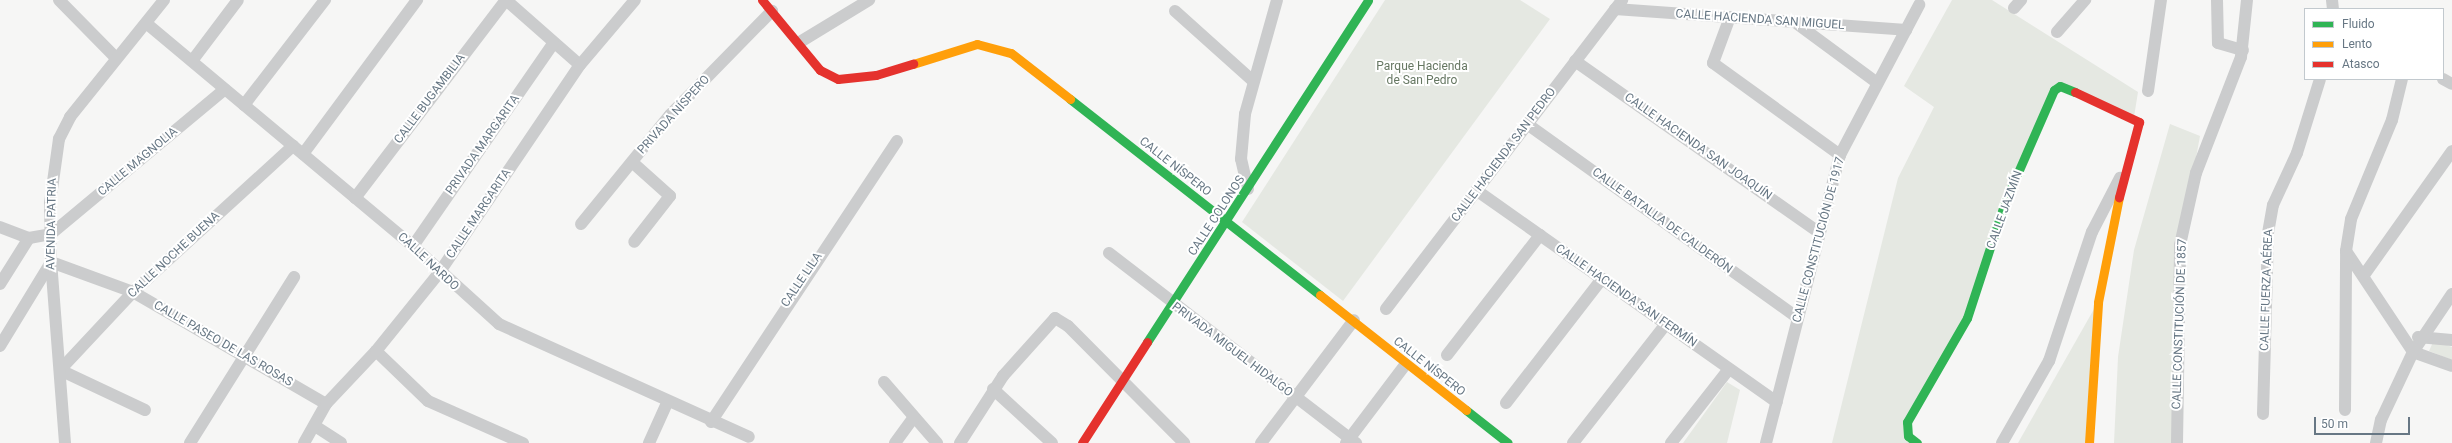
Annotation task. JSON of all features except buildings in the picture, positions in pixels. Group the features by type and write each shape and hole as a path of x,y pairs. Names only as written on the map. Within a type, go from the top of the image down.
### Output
{"street":[{"path":"59,0 116,58"},
{"name":"AVENIDA PATRIA","path":"65,443 50,262 50,203 59,139 70,117 164,0"},
{"path":"192,61 238,0"},
{"path":"244,105 325,0"},
{"path":"303,154 417,0"},
{"path":"506,0 553,44 580,65"},
{"name":"CALLE BUGAMBILIA","path":"355,198 506,0"},
{"name":"CALLE MARGARITA","path":"304,443 315,426 326,404 376,351 439,273 580,65 635,0"},
{"name":"CALLE NÍSPERO","path":"762,0 800,42 820,70 838,79 876,75 977,44 1011,53 1354,320 1405,365 1508,443"},
{"path":"800,42 869,0"},
{"path":"1248,189 1241,159 1253,82 1277,0"},
{"name":"CALLE COLONOS","path":"1082,443 1227,222 1368,0"},
{"path":"2056,32 2085,0"},
{"path":"2148,91 2161,0"},
{"path":"2217,0 2218,43 2243,50"},
{"name":"CALLE CONSTITUCIÓN DE 1857","path":"2177,443 2179,269 2184,222 2196,173 2234,81 2243,50 2247,0"},
{"name":"CALLE HACIENDA SAN MIGUEL","path":"1618,4 1796,23 1906,30"},
{"name":"CALLE HACIENDA SAN PEDRO","path":"1386,310 1618,4"},
{"name":"CALLE CONSTITUCIÓN DE 1917","path":"1766,443 1840,155 1876,82 1919,5"},
{"name":"PRIVADA NÍSPERO","path":"581,224 670,115 772,10"},
{"path":"1175,11 1253,82"},
{"path":"1730,17 1713,63 1840,155"},
{"path":"1796,23 1876,82"},
{"name":"CALLE NARDO","path":"146,24 413,246 439,273 499,324 711,422 749,437"},
{"name":"PRIVADA MARGARITA","path":"413,246 553,44"},
{"name":"CALLE HACIENDA SAN JOAQUÍN","path":"1575,61 1820,233"},
{"name":"CALLE FUERZA AÉREA","path":"2263,414 2268,233 2273,205 2297,153 2320,80"},
{"path":"2345,410 2346,251 2351,219 2392,120 2402,80"},
{"name":"CALLE JAZMÍN","path":"1917,443 1908,436 1907,422 1967,318 2005,202 2057,87 2064,86 2137,119 2130,157 2111,229 2098,302 2089,443"},
{"name":"CALLE MAGNOLIA","path":"51,234 225,89"},
{"name":"CALLE BATALLA DE CALDERÓN","path":"1527,124 1798,318"},
{"name":"CALLE LILA","path":"711,422 896,141"},
{"name":"CALLE NOCHE BUENA","path":"60,370 133,292 293,146"},
{"path":"2364,275 2452,151"},
{"name":"CALLE JAZMÍN","path":"2002,443 2049,362 2092,232 2130,157"},
{"path":"632,162 670,196 634,242"},
{"name":"CALLE HACIENDA SAN FERMÍN","path":"1476,190 1776,402"},
{"path":"0,228 29,238 51,234"},
{"path":"1447,355 1540,235"},
{"path":"0,284 29,238"},
{"path":"2346,251 2407,338 2413,352 2452,366"},
{"name":"PRIVADA MIGUEL HIDALGO","path":"1110,253 1173,305 1351,441"},
{"path":"0,346 50,262"},
{"name":"CALLE PASEO DE LAS ROSAS","path":"50,262 133,292 326,404"},
{"path":"190,443 243,356 294,277"},
{"path":"1506,403 1602,279"},
{"path":"2376,443 2381,420 2413,352 2452,294"},
{"path":"960,443 993,389 1055,318 1068,326 1184,443"},
{"path":"1261,443 1354,320"},
{"path":"1574,443 1666,324"},
{"path":"2407,338 2424,336 2452,340"},
{"path":"376,351 428,401 523,443"},
{"path":"1351,441 1405,365"},
{"path":"1671,443 1729,369"},
{"path":"60,370 145,410"},
{"path":"884,382 913,418 937,443"},
{"path":"993,389 1052,443"},
{"path":"649,443 668,401"},
{"path":"895,443 913,418"},
{"path":"315,426 341,443"}],"green space":[{"name":"Parque Hacienda de San Pedro","path":"1385,0 1520,0 1550,19 1343,301 1242,222"},
{"path":"1952,0 1992,0 2138,92 2134,117 2061,86 2005,202 1967,318 1906,427 1917,443 1832,443 1898,178 1934,107 1904,86"},
{"path":"2170,124 2200,136 2180,245 2177,443 2114,443 2118,357 2134,250"},
{"path":"2098,302 2089,443 2018,443"},
{"path":"2434,340 2452,347 2452,360 2429,351"},
{"path":"1727,382 1740,390 1727,443 1683,443"}],"traffic: fast":[{"path":"1147,342 1368,0"},
{"path":"1917,443 1908,436 1907,422 1967,318 2005,202 2054,90 2060,86 2075,92"},
{"path":"1070,99 1320,295"},
{"path":"1466,410 1508,443"}],"traffic: slow":[{"path":"913,64 977,44 1011,53 1070,99"},
{"path":"2089,443 2098,302 2119,197"},
{"path":"1320,295 1466,410"}],"traffic: jam":[{"path":"762,0 820,70 838,79 876,75 913,64"},
{"path":"2075,92 2139,122 2119,197"},
{"path":"1082,443 1147,342"}]}
